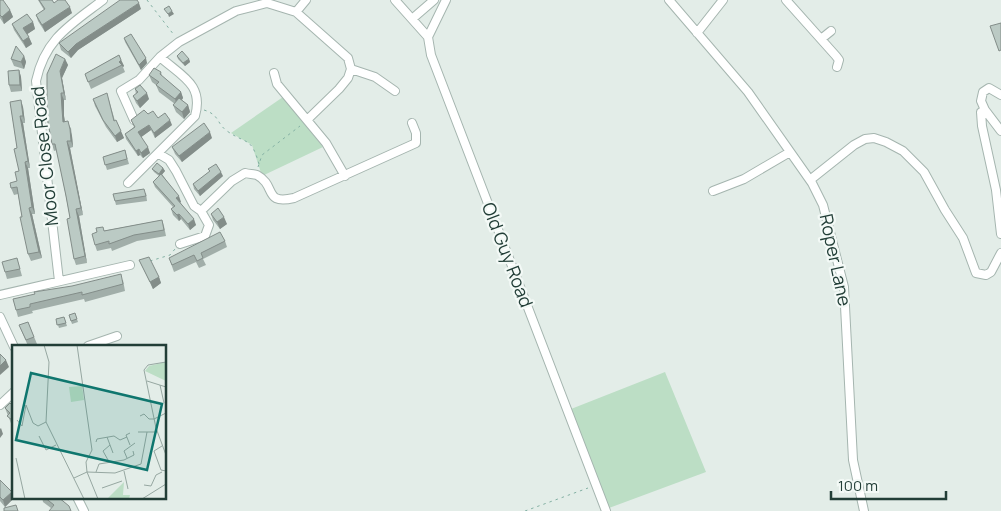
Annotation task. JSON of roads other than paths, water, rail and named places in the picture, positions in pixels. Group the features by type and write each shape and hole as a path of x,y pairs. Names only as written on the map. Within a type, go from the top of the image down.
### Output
{"street":[{"name":"Moor Close Road","path":"59,281 36,81 44,56 53,40 102,0"},
{"path":"296,12 306,0"},
{"path":"395,0 428,37 446,0"},
{"path":"412,19 434,0"},
{"name":"Roper Lane","path":"669,0 748,92 810,180 822,205 831,232 844,287 853,460 864,511"},
{"path":"697,33 723,0"},
{"path":"786,0 836,56 839,60 837,67"},
{"path":"134,120 121,91 139,80 160,56 179,42 210,24 258,4 276,5 296,12 348,58 350,69 348,78 307,120"},
{"path":"821,39 831,31"},
{"name":"Old Guy Road","path":"428,37 431,56 606,511"},
{"path":"128,183 195,116 197,110 198,96 194,87 160,56"},
{"path":"350,69 376,78 395,91"},
{"path":"274,73 278,84 326,143 345,176"},
{"path":"1001,95 991,88 983,92 981,100 985,110 1001,131"},
{"path":"985,110 981,112 982,126 996,190 1001,234"},
{"path":"201,211 232,181 245,173 257,175 267,185 274,198 280,201 294,198 416,143 416,133 412,123"},
{"path":"810,180 854,145 865,139 874,138 886,142 903,151 924,172 945,210 964,238 976,274 986,275 992,272 1001,253"},
{"path":"713,191 744,178 790,152"},
{"path":"159,154 169,160 194,206 201,211 209,225 205,236 180,244"},
{"path":"0,295 130,265"},
{"path":"0,317 13,345"},
{"path":"91,345 117,336"},
{"path":"0,405 12,394"},
{"path":"78,498 84,511"}]}
